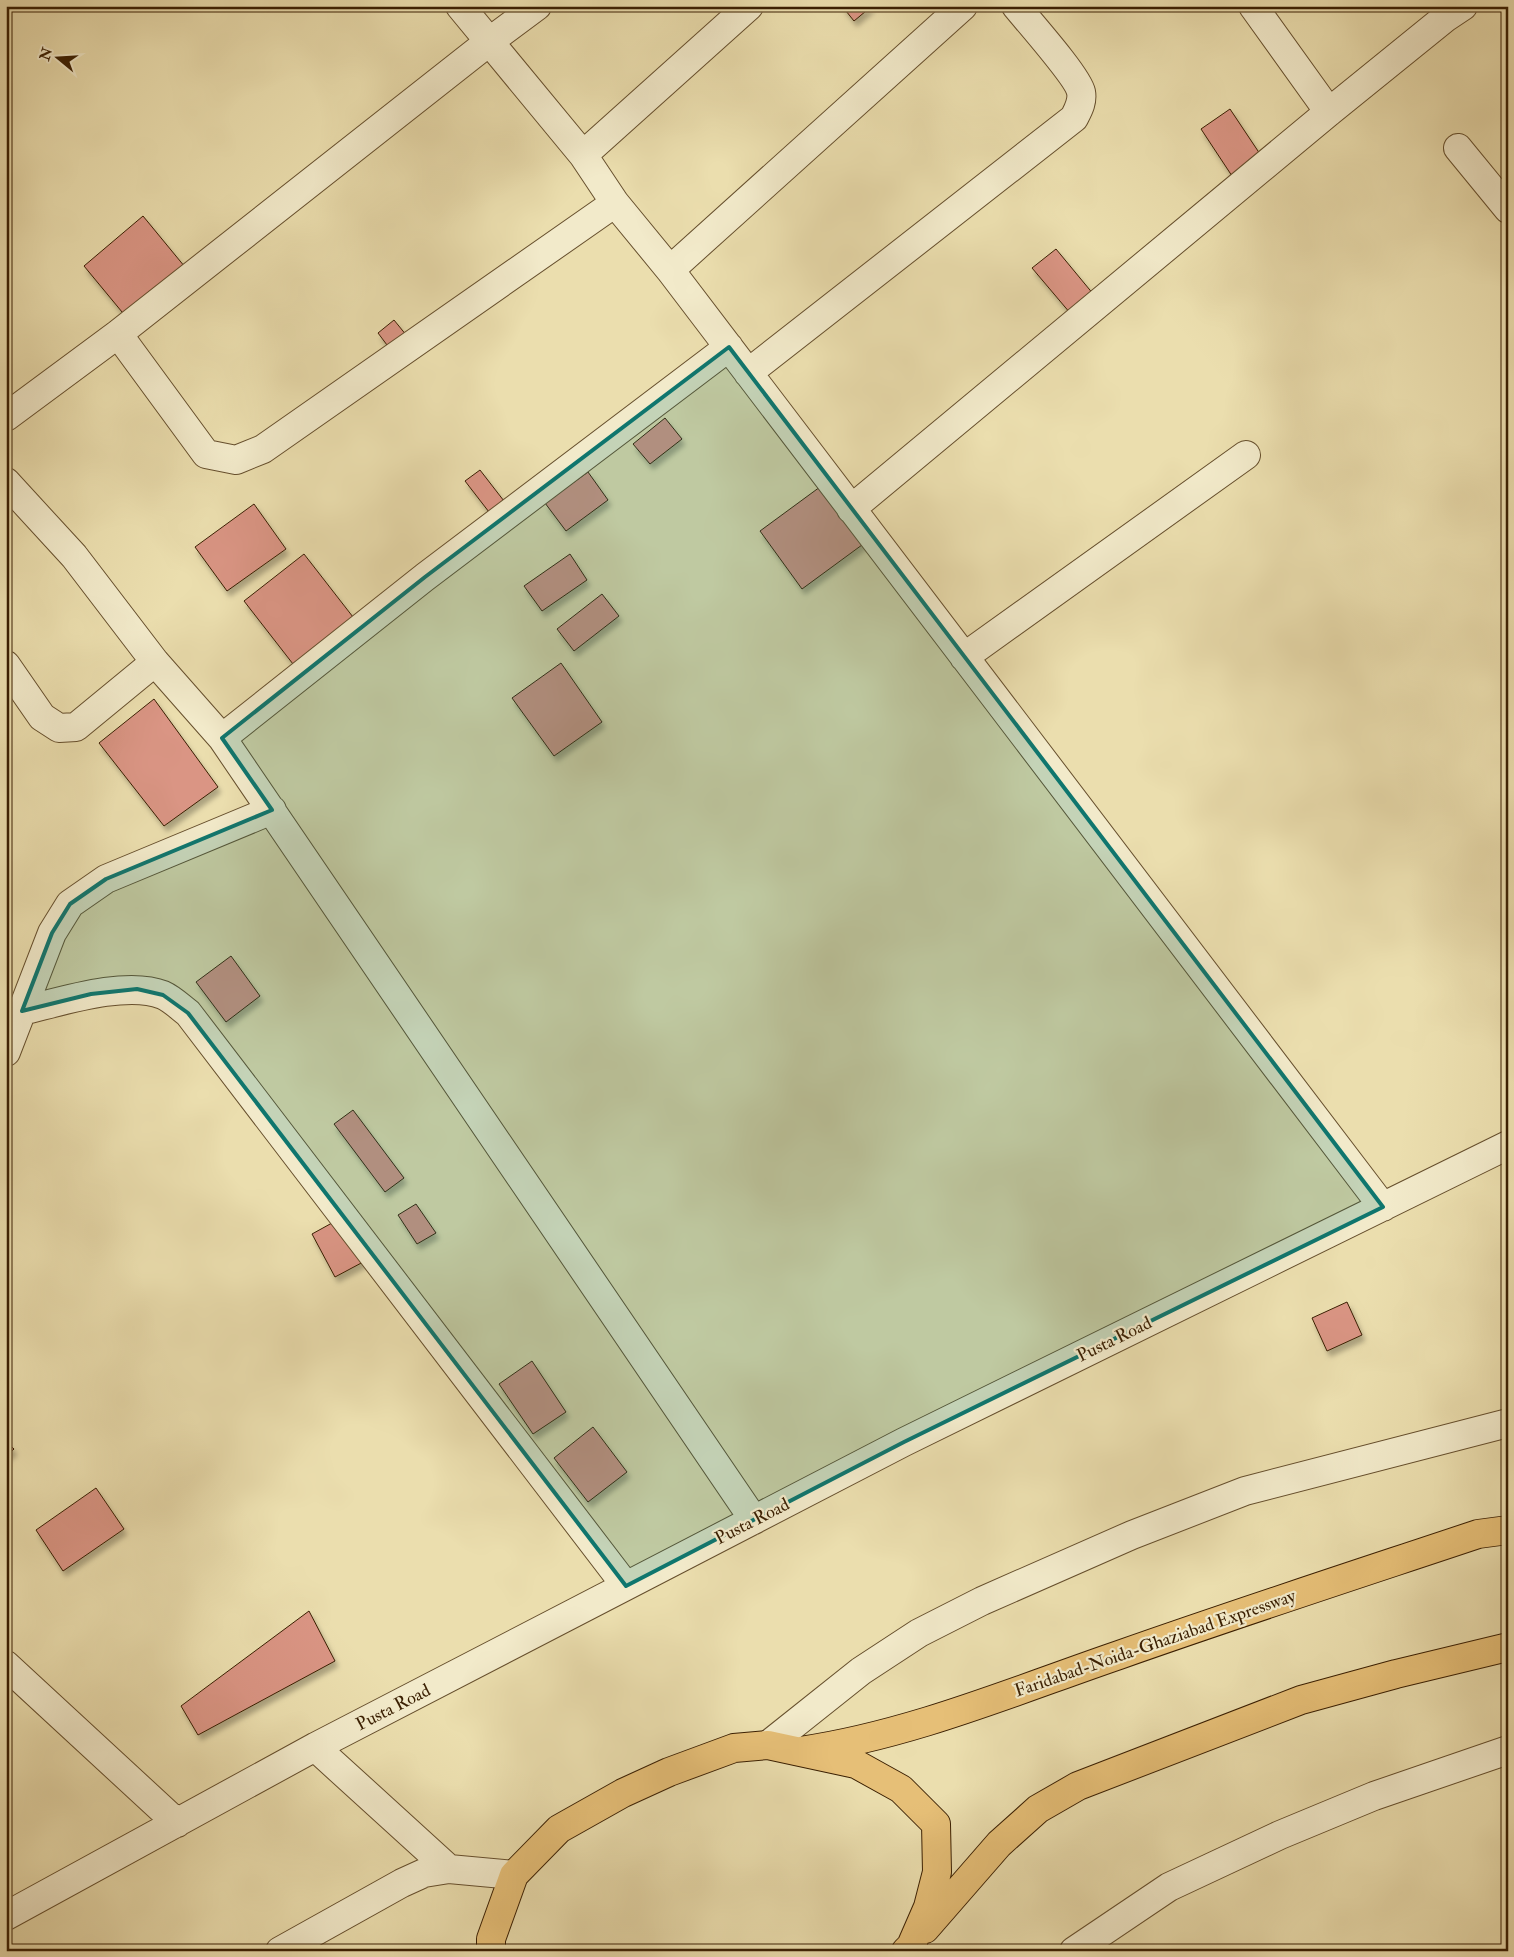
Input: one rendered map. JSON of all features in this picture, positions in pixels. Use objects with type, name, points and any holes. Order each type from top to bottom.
[{"type":"main road","name":"Faridabad-Noida-Ghaziabad Expressway","points":[[800,1751],[843,1745],[936,1719],[1186,1631],[1478,1534],[1508,1530]]},
{"type":"main road","points":[[908,1948],[999,1844],[1038,1809],[1078,1786],[1301,1700],[1396,1674],[1508,1647]]},
{"type":"main road","points":[[485,1947],[514,1875],[559,1829],[623,1793],[669,1772],[734,1748],[768,1745],[856,1764],[901,1789],[936,1824],[937,1872],[928,1907],[908,1948]]},
{"type":"street","points":[[460,6],[583,155],[614,203],[670,270],[729,347],[1383,1207]]},
{"type":"street","points":[[6,417],[118,334],[490,41],[538,6]]},
{"type":"street","points":[[583,155],[749,6]]},
{"type":"street","points":[[670,270],[963,6]]},
{"type":"street","points":[[748,373],[1074,118],[1080,106],[1081,92],[1070,73],[1016,6]]},
{"type":"street","points":[[1253,6],[1329,112]]},
{"type":"street","points":[[851,509],[1329,112],[1448,10]]},
{"type":"street","points":[[1458,148],[1508,209]]},
{"type":"street","points":[[118,334],[206,454],[236,460],[263,449],[614,203]]},
{"type":"street","points":[[222,738],[425,577],[729,347]]},
{"type":"street","points":[[964,656],[1246,455]]},
{"type":"street","points":[[6,482],[74,556],[155,662],[222,738],[754,1520]]},
{"type":"street","points":[[6,665],[42,717],[59,728],[76,727],[155,662]]},
{"type":"street","points":[[6,1052],[52,933],[70,904],[106,879],[272,810]]},
{"type":"street","points":[[22,1011],[91,994],[137,989],[163,995],[188,1013],[626,1586]]},
{"type":"street","name":"Pusta Road","points":[[6,1916],[315,1747],[904,1442],[1508,1145]]},
{"type":"street","points":[[768,1745],[861,1671],[919,1633],[982,1601],[1088,1554],[1245,1491],[1508,1422]]},
{"type":"street","points":[[6,1665],[178,1823]]},
{"type":"street","points":[[315,1747],[449,1869]]},
{"type":"street","points":[[1074,1951],[1169,1887],[1280,1835],[1374,1796],[1508,1750]]},
{"type":"street","points":[[280,1951],[402,1883],[424,1873],[449,1869],[514,1875]]},
{"type":"highlighted area","points":[[729,347],[1383,1207],[904,1442],[626,1586],[188,1013],[163,995],[137,989],[91,994],[22,1011],[52,933],[70,904],[106,879],[272,810],[222,738],[425,577]]},
{"type":"building","points":[[842,6],[872,6],[854,21]]},
{"type":"building","points":[[1230,109],[1264,160],[1234,179],[1201,129]]},
{"type":"building","points":[[143,216],[185,267],[127,318],[84,266]]},
{"type":"building","points":[[1056,249],[1099,301],[1076,320],[1032,268]]},
{"type":"building","points":[[394,320],[407,336],[390,349],[378,333]]},
{"type":"building","points":[[665,418],[682,439],[650,464],[633,444]]},
{"type":"building","points":[[480,470],[504,501],[489,512],[465,481]]},
{"type":"building","points":[[588,472],[608,500],[566,531],[545,503]]},
{"type":"building","points":[[824,484],[866,542],[802,589],[760,531]]},
{"type":"building","points":[[254,504],[286,549],[227,591],[195,547]]},
{"type":"building","points":[[304,554],[353,617],[293,664],[244,601]]},
{"type":"building","points":[[570,554],[587,580],[542,611],[524,586]]},
{"type":"building","points":[[602,594],[619,616],[574,651],[557,629]]},
{"type":"building","points":[[561,663],[602,722],[554,756],[512,698]]},
{"type":"building","points":[[154,699],[218,787],[164,826],[99,743]]},
{"type":"building","points":[[231,956],[260,996],[226,1022],[196,982]]},
{"type":"building","points":[[353,1110],[404,1178],[385,1192],[334,1124]]},
{"type":"building","points":[[416,1204],[436,1233],[417,1244],[398,1215]]},
{"type":"building","points":[[341,1218],[365,1261],[335,1277],[312,1234]]},
{"type":"building","points":[[1347,1302],[1362,1335],[1327,1351],[1312,1318]]},
{"type":"building","points":[[532,1361],[566,1412],[533,1434],[499,1384]]},
{"type":"building","points":[[593,1427],[627,1472],[588,1502],[554,1458]]},
{"type":"building","points":[[6,1441],[14,1449],[6,1457]]},
{"type":"building","points":[[96,1488],[124,1529],[63,1571],[36,1530]]},
{"type":"building","points":[[309,1611],[335,1661],[198,1735],[181,1706]]}]
